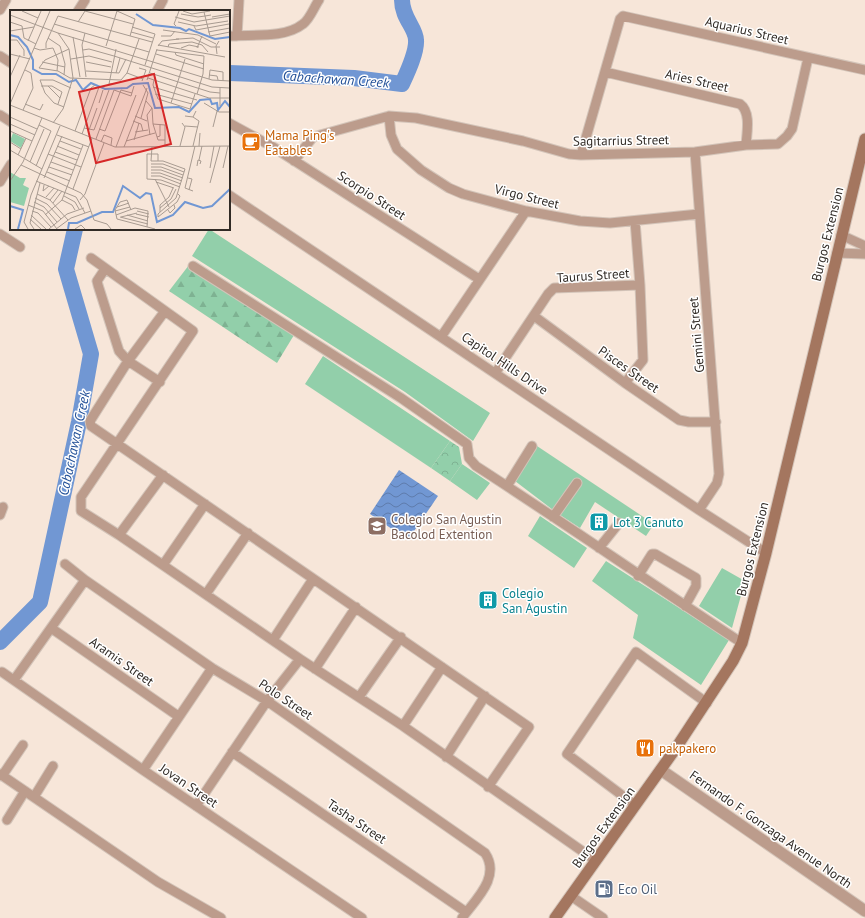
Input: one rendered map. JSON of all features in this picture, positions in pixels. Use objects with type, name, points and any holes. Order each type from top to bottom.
[{"type":"main road","name":"Burgos Extension","points":[[555,918],[707,703],[733,661],[742,643],[766,553],[865,139]]},
{"type":"street","points":[[0,10],[6,0]]},
{"type":"street","points":[[79,10],[85,0]]},
{"type":"street","points":[[158,10],[163,0]]},
{"type":"street","points":[[239,0],[233,36],[278,34],[291,30],[304,24],[319,0]]},
{"type":"street","name":"Aquarius Street","points":[[605,72],[620,19],[623,16],[865,70]]},
{"type":"street","points":[[0,56],[10,62]]},
{"type":"street","name":"Sagitarrius Street","points":[[294,161],[313,137],[389,116],[416,118],[516,139],[569,154],[581,155],[695,152],[746,145],[778,144],[787,136],[793,124],[808,58]]},
{"type":"street","points":[[581,155],[605,72]]},
{"type":"street","name":"Aries Street","points":[[605,72],[740,104],[745,108],[747,113],[746,145]]},
{"type":"street","points":[[0,115],[10,121]]},
{"type":"street","name":"Virgo Street","points":[[389,116],[391,135],[397,149],[421,170],[449,188],[526,212],[602,223],[699,214]]},
{"type":"street","name":"Scorpio Street","points":[[230,124],[294,161],[479,279]]},
{"type":"street","name":"Gemini Street","points":[[695,152],[719,474],[716,483],[699,510]]},
{"type":"street","points":[[4,178],[10,166]]},
{"type":"street","name":"Capitol Hills Drive","points":[[230,196],[441,337],[496,372],[699,510],[766,553]]},
{"type":"street","points":[[441,337],[526,212]]},
{"type":"street","points":[[625,383],[643,360],[640,285],[635,221]]},
{"type":"street","points":[[0,234],[20,247]]},
{"type":"street","points":[[841,235],[865,246]]},
{"type":"street","points":[[837,253],[865,254]]},
{"type":"street","points":[[91,258],[194,331],[81,498],[81,511],[119,535],[300,659],[403,726],[488,787],[595,860]]},
{"type":"street","points":[[193,266],[401,398],[463,442],[468,448],[470,461],[638,576],[742,643]]},
{"type":"street","points":[[105,269],[98,281],[98,285],[114,340],[119,351],[128,361],[160,382]]},
{"type":"street","name":"Taurus Street","points":[[496,372],[548,294],[554,288],[640,285]]},
{"type":"street","points":[[165,311],[128,361],[90,421],[91,426],[313,579],[401,637],[529,727],[488,787]]},
{"type":"street","name":"Pisces Street","points":[[534,316],[625,383],[679,420],[689,422],[716,422]]},
{"type":"street","points":[[507,486],[532,446]]},
{"type":"street","points":[[119,535],[163,475]]},
{"type":"street","points":[[553,517],[577,484]]},
{"type":"street","points":[[163,565],[205,504]]},
{"type":"street","points":[[599,548],[619,523]]},
{"type":"street","points":[[206,594],[248,533]]},
{"type":"street","points":[[638,576],[652,554],[655,554],[696,578],[696,586],[685,606]]},
{"type":"street","name":"Polo Street","points":[[65,564],[85,580],[212,668],[267,701],[485,853],[490,860],[490,878],[464,915]]},
{"type":"street","points":[[273,640],[313,579]]},
{"type":"street","points":[[14,680],[85,580]]},
{"type":"street","points":[[315,669],[356,607]]},
{"type":"street","name":"Aramis Street","points":[[51,628],[178,716]]},
{"type":"street","points":[[359,697],[401,637]]},
{"type":"street","points":[[635,805],[567,754],[636,652],[707,703]]},
{"type":"street","points":[[196,806],[267,701],[300,659]]},
{"type":"street","points":[[403,726],[442,667]]},
{"type":"street","points":[[144,770],[178,716],[212,668]]},
{"type":"street","name":"Jovan Street","points":[[2,672],[362,918]]},
{"type":"street","points":[[446,757],[485,696]]},
{"type":"street","points":[[23,745],[1,775],[158,882],[221,918]]},
{"type":"street","name":"Tasha Street","points":[[232,752],[464,915]]},
{"type":"street","points":[[34,797],[53,766]]},
{"type":"street","name":"Fernando F. Gonzaga Avenue North","points":[[661,770],[865,911]]},
{"type":"street","points":[[7,820],[25,791]]},
{"type":"street","points":[[570,896],[603,918]]},
{"type":"green space","points":[[208,230],[211,230],[490,413],[473,441],[405,392],[192,256]]},
{"type":"green space","points":[[189,265],[294,335],[277,363],[169,291]]},
{"type":"green space","points":[[323,356],[450,441],[431,468],[305,384]]},
{"type":"green space","points":[[450,441],[459,447],[462,464],[450,481],[431,468]]},
{"type":"green space","points":[[537,446],[654,524],[646,536],[595,502],[580,528],[557,513],[515,481]]},
{"type":"green space","points":[[462,464],[490,483],[477,500],[450,481]]},
{"type":"green space","points":[[540,516],[587,548],[574,568],[528,536]]},
{"type":"green space","points":[[606,561],[729,640],[701,685],[633,638],[638,615],[592,581]]},
{"type":"green space","points":[[722,568],[745,581],[732,628],[699,606]]},
{"type":"water","points":[[399,470],[438,496],[408,540],[370,514]]},
{"type":"waterway","name":"Cabachawan Creek","points":[[230,73],[354,78],[402,84],[416,45],[414,31],[404,12],[402,0]]},
{"type":"waterway","name":"Cabachawan Creek","points":[[0,642],[40,602],[79,422],[91,354],[66,269],[75,230]]},
{"type":"place","name":"Mama Ping's Eatables","points":[[251,142]]},
{"type":"place","name":"Lot 3 Canuto","points":[[599,522]]},
{"type":"place","name":"Colegio San Agustin Bacolod Extention","points":[[377,526]]},
{"type":"place","name":"Colegio San Agustin","points":[[488,600]]},
{"type":"place","name":"pakpakero","points":[[645,748]]},
{"type":"place","name":"Eco Oil","points":[[604,889]]}]
